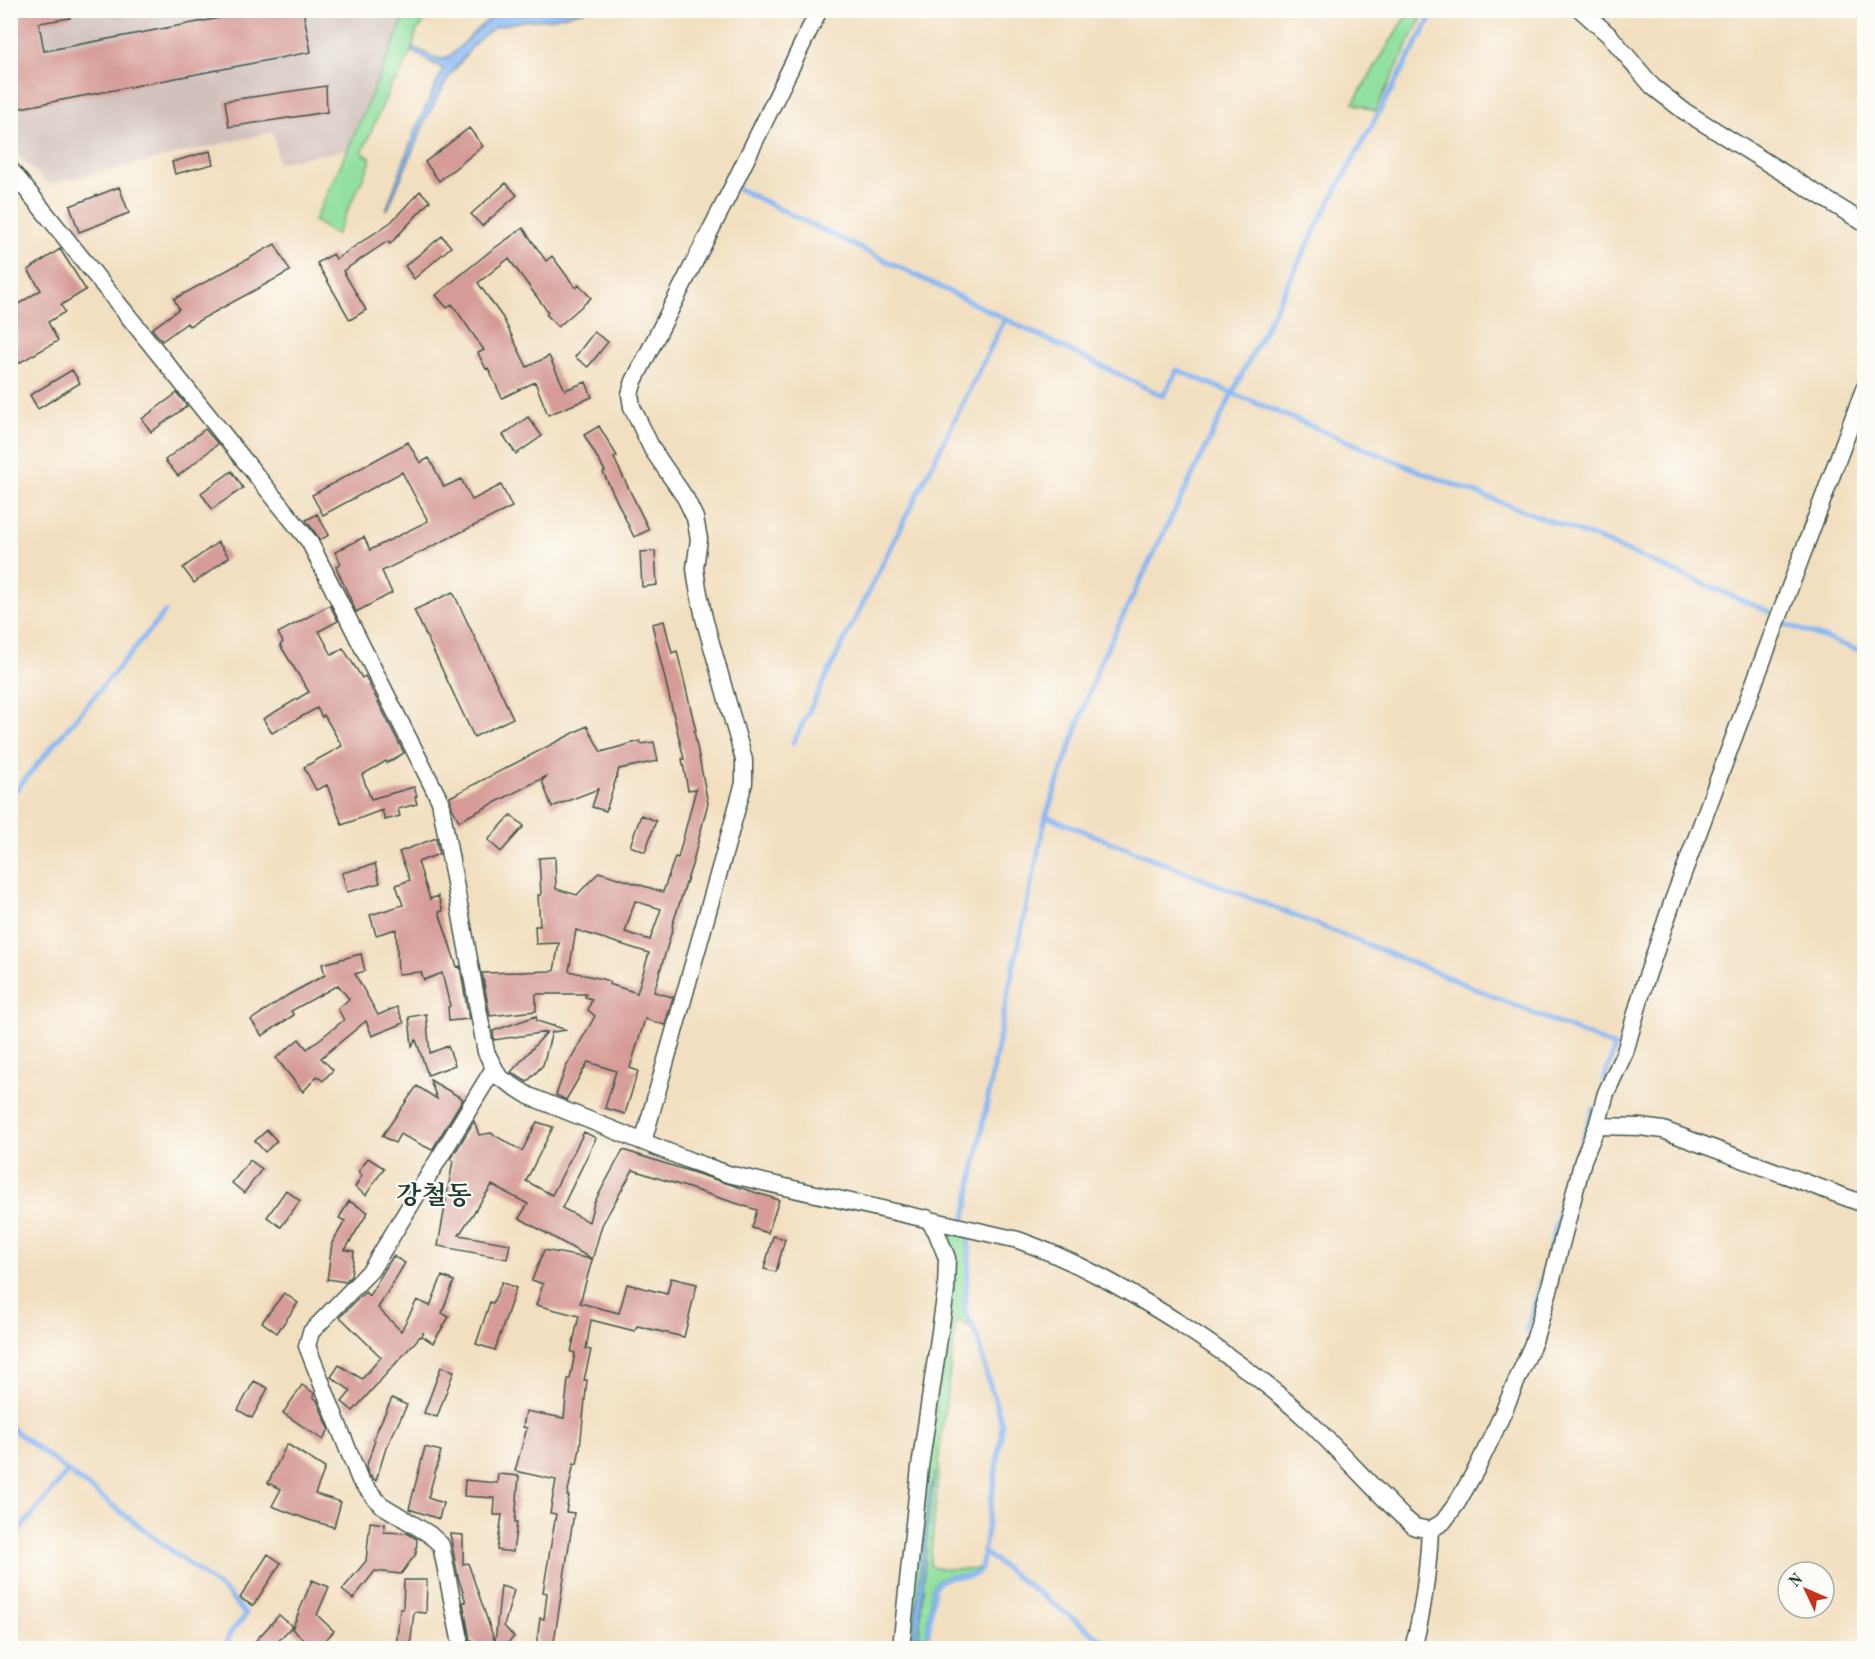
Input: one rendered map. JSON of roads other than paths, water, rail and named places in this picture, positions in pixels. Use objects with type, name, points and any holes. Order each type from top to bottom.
[{"type":"street","points":[[644,1142],[744,783],[744,760],[704,618],[695,568],[699,539],[695,518],[686,499],[652,448],[632,407],[630,394],[634,381],[819,10]]},
{"type":"street","points":[[1581,10],[1610,36],[1653,87],[1667,99],[1864,223]]},
{"type":"street","points":[[10,169],[309,541],[440,801],[486,1052],[499,1077],[529,1096],[728,1174],[1018,1240],[1095,1272],[1127,1290],[1233,1359],[1301,1414],[1402,1516],[1415,1527],[1430,1530],[1443,1522],[1457,1503],[1477,1467],[1534,1341],[1583,1160],[1597,1126],[1606,1093],[1625,1052],[1644,985],[1672,903],[1864,389]]},
{"type":"street","points":[[460,1639],[441,1545],[429,1534],[380,1504],[360,1480],[307,1346],[311,1332],[371,1270],[494,1068]]},
{"type":"street","points":[[1597,1126],[1664,1130],[1864,1204]]},
{"type":"street","points":[[901,1648],[920,1467],[946,1291],[947,1258],[936,1231],[927,1218]]},
{"type":"street","points":[[1413,1648],[1422,1617],[1430,1530]]},
{"type":"water","points":[[587,11],[495,27],[476,42],[449,77],[427,117],[386,210],[414,133],[443,69],[411,51],[413,47],[436,58],[445,59],[485,23],[500,14]]},
{"type":"water","points":[[935,1472],[928,1523],[918,1648],[912,1648],[928,1501]]},
{"type":"waterway","points":[[965,1218],[1007,998],[1046,816],[1099,665],[1322,216],[1435,10]]},
{"type":"waterway","points":[[739,189],[1163,396],[1177,370],[1426,474],[1598,539],[1770,612]]},
{"type":"waterway","points":[[793,743],[1005,319]]},
{"type":"waterway","points":[[10,797],[165,612]]},
{"type":"waterway","points":[[1785,624],[1864,652]]},
{"type":"waterway","points":[[1046,816],[1428,969],[1615,1047],[1604,1080]]},
{"type":"waterway","points":[[1582,1142],[1593,1109]]},
{"type":"waterway","points":[[1526,1331],[1544,1275],[1564,1192],[1574,1163]]},
{"type":"waterway","points":[[926,1648],[934,1589],[938,1582],[951,1577],[971,1576],[977,1574],[981,1569],[1001,1436],[1002,1425],[979,1341],[964,1308],[970,1255],[968,1232]]},
{"type":"waterway","points":[[10,1427],[228,1594],[246,1615],[230,1634],[227,1648]]},
{"type":"waterway","points":[[10,1542],[68,1471]]},
{"type":"waterway","points":[[983,1552],[1113,1648]]},
{"type":"district","name":"강철동","points":[[434,1197]]}]
